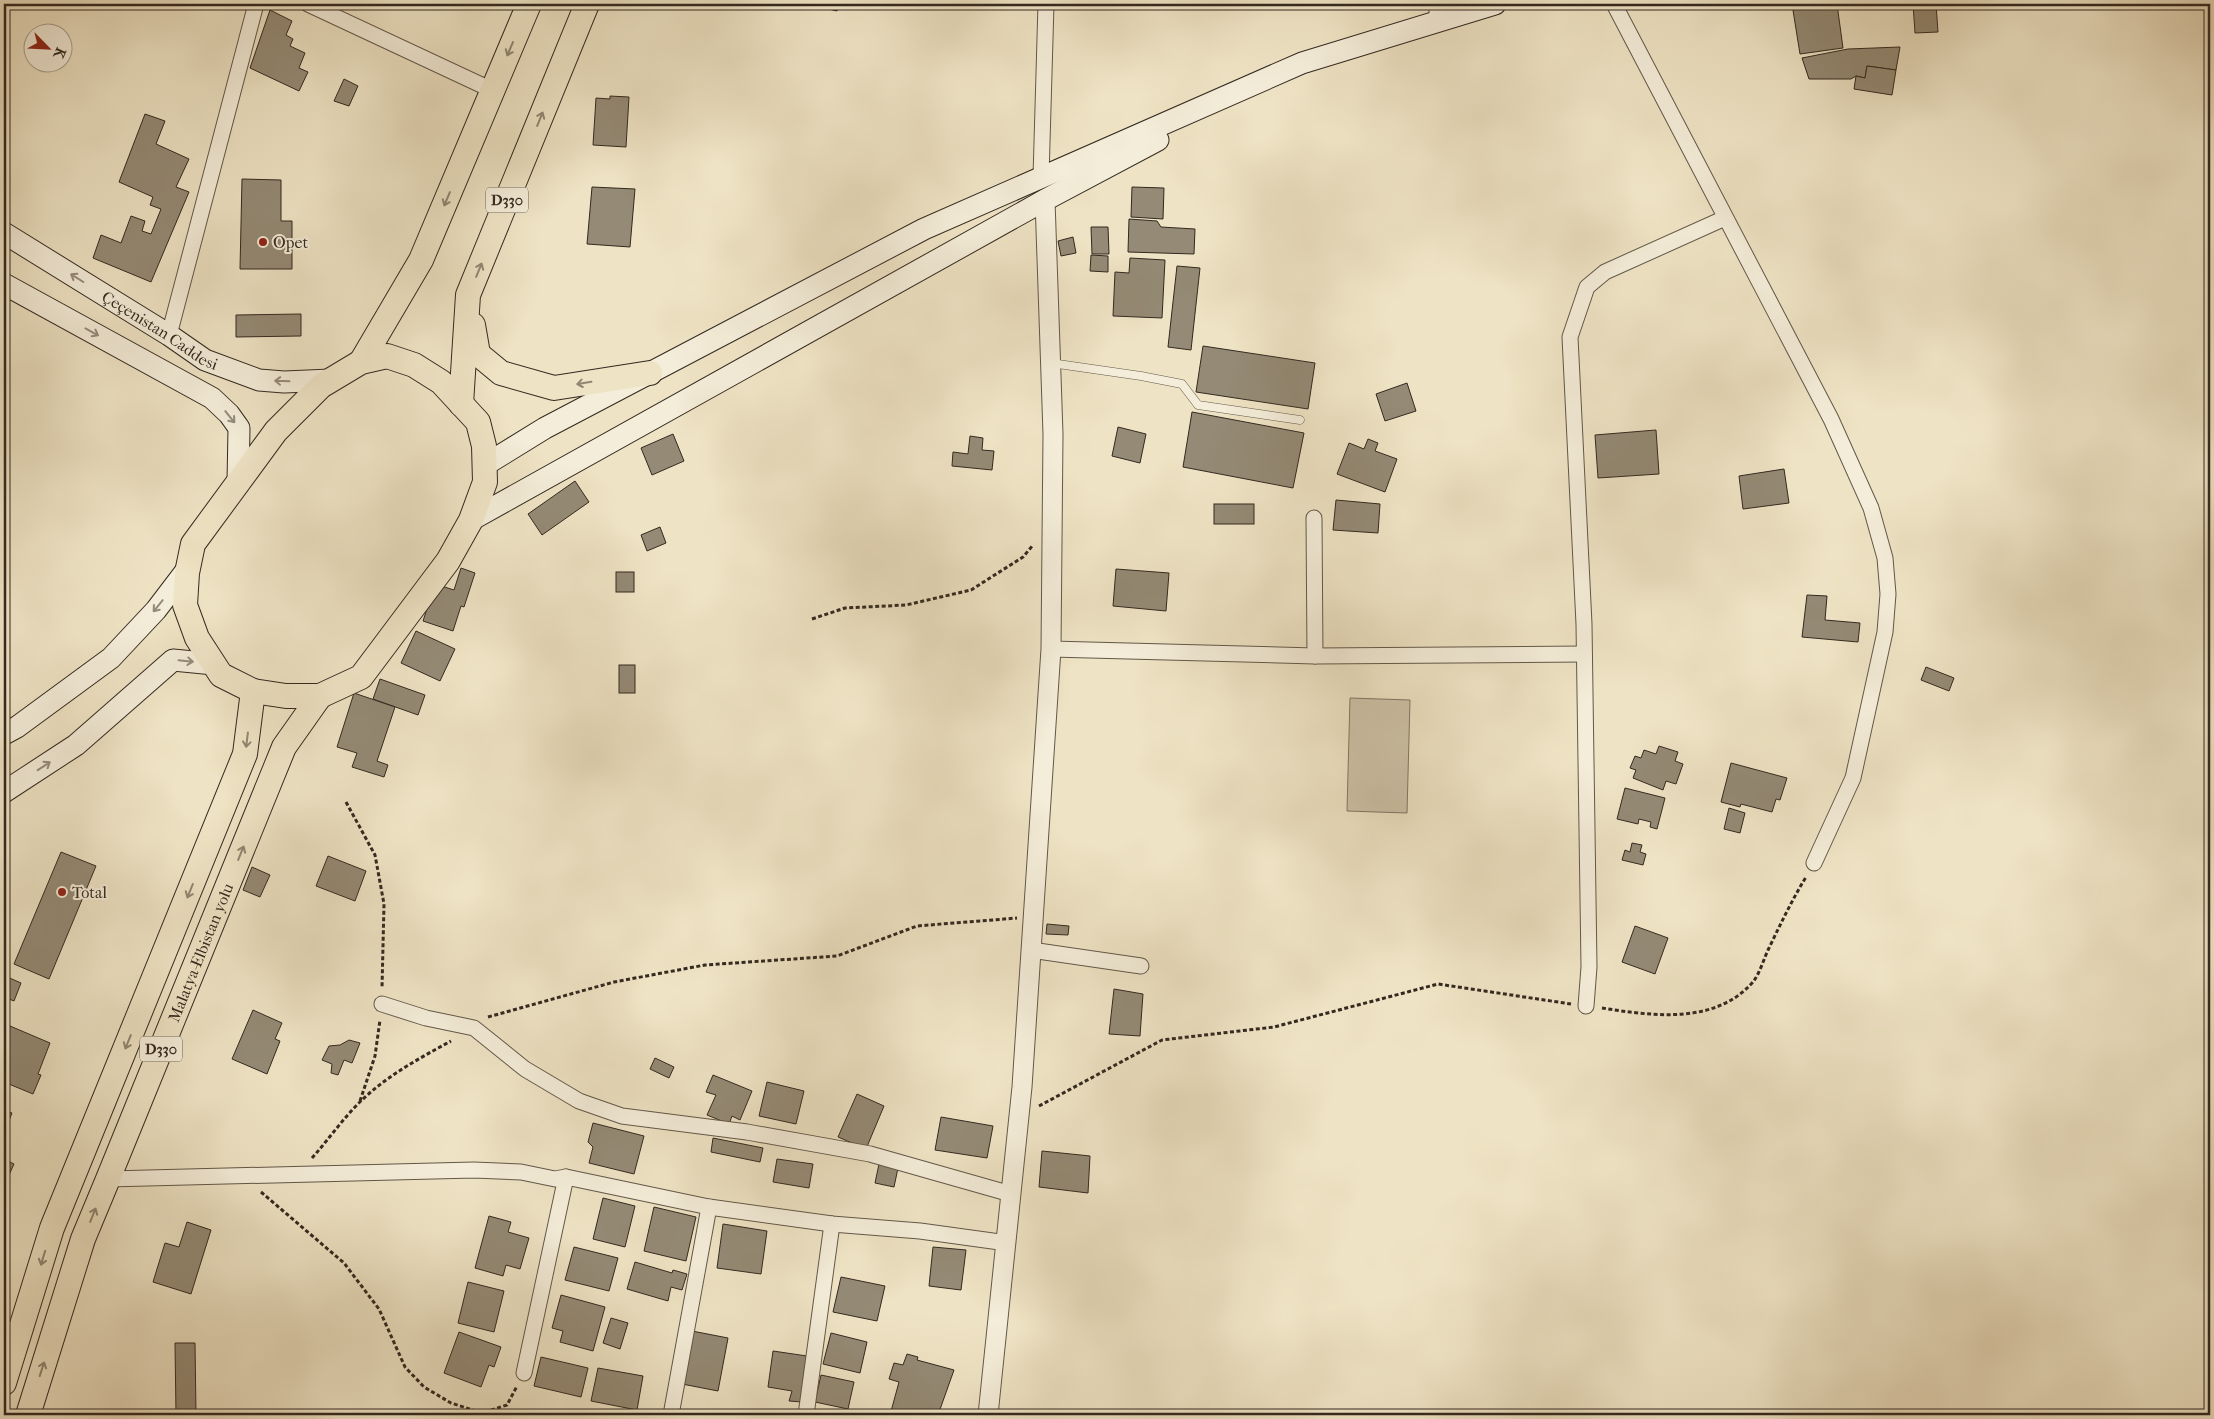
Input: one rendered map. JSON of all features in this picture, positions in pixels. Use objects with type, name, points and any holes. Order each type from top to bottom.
[{"type":"main road","points":[[361,362],[421,260],[529,4]]},
{"type":"main road","name":"D330","points":[[461,404],[468,295],[587,4]]},
{"type":"main road","points":[[485,465],[545,428],[924,229],[1302,62],[1437,13],[1495,4]]},
{"type":"main road","points":[[472,520],[1045,200],[1302,62]]},
{"type":"main road","name":"Çeçenistan Caddesi","points":[[4,233],[205,360],[259,380],[284,382],[331,380]]},
{"type":"main road","name":"Çeçenistan Caddesi","points":[[4,284],[212,398],[229,414],[239,428],[238,482]]},
{"type":"main road","points":[[468,295],[478,354],[501,373],[554,388],[650,373]]},
{"type":"main road","points":[[387,356],[414,365],[441,382],[478,422],[484,446],[485,482],[472,520],[448,560],[361,677],[320,696],[286,696],[253,691],[221,675],[197,638],[185,605],[188,568],[193,544],[276,431],[321,386],[361,362],[387,356]]},
{"type":"main road","points":[[4,734],[17,727],[111,658],[156,610],[188,568]]},
{"type":"main road","points":[[4,792],[76,745],[173,660],[214,664]]},
{"type":"main road","name":"Malatya-Elbistan yolu","points":[[4,1383],[52,1228],[245,754],[253,691]]},
{"type":"main road","name":"Malatya-Elbistan yolu","points":[[28,1415],[83,1239],[284,747],[320,696]]},
{"type":"street","points":[[169,336],[256,4]]},
{"type":"street","points":[[1042,177],[1046,4]]},
{"type":"street","points":[[1614,4],[1831,419],[1871,508],[1885,558],[1888,594],[1885,632],[1854,778],[1814,863]]},
{"type":"street","points":[[316,5],[492,90]]},
{"type":"street","points":[[988,1415],[1019,1116],[1051,649],[1053,434],[1045,200]]},
{"type":"street","points":[[1586,1006],[1589,967],[1584,654],[1570,337],[1587,287],[1605,272],[1725,218]]},
{"type":"street","points":[[1314,518],[1315,656]]},
{"type":"street","points":[[1051,649],[1315,656],[1584,654]]},
{"type":"street","points":[[1031,950],[1141,966]]},
{"type":"street","points":[[382,1004],[426,1018],[474,1028],[525,1069],[579,1101],[622,1116],[747,1132],[870,1154],[1011,1194]]},
{"type":"street","points":[[108,1179],[474,1170],[521,1172],[555,1179],[566,1177],[709,1207],[832,1224],[920,1231],[1007,1243]]},
{"type":"street","points":[[524,1373],[566,1177]]},
{"type":"street","points":[[671,1415],[709,1207]]},
{"type":"street","points":[[806,1415],[832,1224]]},
{"type":"lane","points":[[1051,363],[1182,384],[1198,405],[1300,420]]},
{"type":"path","points":[[812,619],[845,608],[906,605],[971,590],[1022,558],[1052,522]]},
{"type":"path","points":[[346,802],[375,855],[384,904],[382,1004],[375,1056],[360,1101]]},
{"type":"path","points":[[1019,1116],[1162,1040],[1274,1027],[1438,984],[1653,1016],[1706,1011],[1726,1004],[1754,981],[1790,903],[1814,863]]},
{"type":"path","points":[[297,1175],[360,1101],[380,1084],[416,1060],[474,1028],[489,1016],[614,982],[705,965],[837,956],[917,926],[1034,916]]},
{"type":"path","points":[[242,1176],[344,1263],[378,1309],[405,1367],[424,1387],[451,1403],[482,1413],[507,1405],[524,1373]]},
{"type":"shaded area","points":[[1350,698],[1410,700],[1407,813],[1347,811]]},
{"type":"building","points":[[808,4],[838,4],[837,11]]},
{"type":"building","points":[[1792,4],[1837,4],[1843,48],[1800,54]]},
{"type":"building","points":[[1913,4],[1936,4],[1938,32],[1915,33]]},
{"type":"building","points":[[270,10],[292,21],[286,35],[293,39],[290,46],[305,53],[299,68],[308,72],[299,91],[250,68]]},
{"type":"building","points":[[1900,47],[1896,70],[1867,66],[1865,78],[1856,76],[1851,79],[1809,79],[1802,58],[1848,49]]},
{"type":"building","points":[[1867,66],[1896,70],[1892,95],[1854,89],[1856,76],[1865,78]]},
{"type":"building","points":[[344,79],[358,86],[349,106],[334,101]]},
{"type":"building","points":[[610,96],[629,97],[626,147],[593,145],[596,98],[610,99]]},
{"type":"building","points":[[145,114],[165,121],[156,144],[189,159],[176,187],[189,192],[151,282],[93,258],[101,235],[121,243],[131,216],[145,221],[142,231],[151,234],[161,209],[150,205],[153,197],[119,182]]},
{"type":"building","points":[[242,179],[281,180],[281,221],[292,221],[292,269],[240,269]]},
{"type":"building","points":[[592,187],[635,189],[630,247],[587,244]]},
{"type":"building","points":[[1132,187],[1164,188],[1163,219],[1131,217]]},
{"type":"building","points":[[1129,219],[1157,221],[1161,227],[1195,229],[1194,254],[1128,252]]},
{"type":"building","points":[[1091,227],[1108,227],[1109,254],[1092,254]]},
{"type":"building","points":[[1073,237],[1076,253],[1061,256],[1058,241]]},
{"type":"building","points":[[1091,255],[1108,256],[1108,272],[1090,271]]},
{"type":"building","points":[[1130,258],[1165,260],[1162,318],[1113,316],[1115,272],[1129,273]]},
{"type":"building","points":[[1177,266],[1200,268],[1191,350],[1168,347]]},
{"type":"building","points":[[301,314],[301,336],[236,337],[236,315]]},
{"type":"building","points":[[1203,346],[1315,363],[1308,409],[1196,392]]},
{"type":"building","points":[[1407,383],[1416,411],[1385,421],[1376,394]]},
{"type":"building","points":[[1192,412],[1304,433],[1293,488],[1183,467]]},
{"type":"building","points":[[1118,427],[1146,434],[1140,463],[1112,456]]},
{"type":"building","points":[[1656,430],[1659,474],[1598,478],[1595,435]]},
{"type":"building","points":[[673,434],[684,461],[652,475],[641,448]]},
{"type":"building","points":[[970,436],[983,438],[982,450],[994,451],[992,470],[952,466],[953,452],[968,454]]},
{"type":"building","points":[[1368,439],[1378,443],[1375,451],[1397,459],[1385,492],[1337,474],[1349,443],[1364,449]]},
{"type":"building","points":[[1784,469],[1789,503],[1743,509],[1739,476]]},
{"type":"building","points":[[575,481],[589,502],[542,535],[528,514]]},
{"type":"building","points":[[1336,500],[1380,504],[1378,533],[1333,530]]},
{"type":"building","points":[[1214,504],[1254,504],[1254,524],[1214,524]]},
{"type":"building","points":[[660,527],[666,543],[647,551],[641,535]]},
{"type":"building","points":[[461,568],[475,573],[464,607],[461,606],[453,631],[423,621],[435,584],[454,590]]},
{"type":"building","points":[[1116,569],[1169,573],[1166,611],[1113,606]]},
{"type":"building","points":[[616,572],[634,572],[634,592],[616,592]]},
{"type":"building","points":[[1807,595],[1827,596],[1825,620],[1860,623],[1858,642],[1802,637]]},
{"type":"building","points":[[416,631],[455,649],[440,681],[401,663]]},
{"type":"building","points":[[619,665],[635,665],[635,693],[619,693]]},
{"type":"building","points":[[1926,667],[1954,678],[1949,691],[1921,680]]},
{"type":"building","points":[[380,679],[425,695],[418,715],[373,699]]},
{"type":"building","points":[[354,693],[395,707],[377,761],[388,765],[384,777],[352,767],[357,753],[337,747]]},
{"type":"building","points":[[1659,746],[1678,752],[1675,761],[1683,764],[1676,784],[1666,781],[1663,790],[1633,778],[1636,770],[1630,768],[1635,756],[1641,758],[1644,750],[1656,754]]},
{"type":"building","points":[[1731,763],[1787,778],[1780,800],[1776,799],[1772,812],[1741,804],[1740,807],[1721,802]]},
{"type":"building","points":[[1625,788],[1665,798],[1657,829],[1650,827],[1651,822],[1639,819],[1638,824],[1617,819]]},
{"type":"building","points":[[1729,808],[1745,813],[1740,833],[1724,829]]},
{"type":"building","points":[[1632,843],[1642,845],[1640,852],[1646,854],[1643,865],[1622,860],[1625,850],[1630,852]]},
{"type":"building","points":[[61,852],[96,866],[49,979],[14,964]]},
{"type":"building","points":[[328,856],[366,871],[355,901],[316,886]]},
{"type":"building","points":[[252,867],[270,875],[260,897],[243,890]]},
{"type":"building","points":[[1047,924],[1069,926],[1068,935],[1046,934]]},
{"type":"building","points":[[1635,926],[1668,938],[1655,974],[1622,962]]},
{"type":"building","points":[[5,976],[21,983],[14,1001],[4,997]]},
{"type":"building","points":[[1114,989],[1143,994],[1140,1036],[1109,1034]]},
{"type":"building","points":[[253,1010],[282,1023],[275,1039],[280,1041],[267,1074],[232,1059]]},
{"type":"building","points":[[10,1026],[50,1043],[38,1074],[41,1075],[33,1094],[4,1082],[4,1041]]},
{"type":"building","points":[[349,1040],[360,1043],[352,1063],[344,1060],[338,1075],[331,1073],[332,1064],[322,1060],[329,1046],[340,1045]]},
{"type":"building","points":[[655,1058],[674,1067],[669,1078],[650,1069]]},
{"type":"building","points":[[713,1075],[752,1091],[740,1120],[732,1116],[729,1124],[707,1115],[716,1095],[706,1092]]},
{"type":"building","points":[[767,1082],[804,1091],[796,1124],[759,1116]]},
{"type":"building","points":[[857,1094],[884,1106],[866,1149],[838,1137]]},
{"type":"building","points":[[4,1110],[12,1113],[4,1133]]},
{"type":"building","points":[[941,1117],[993,1126],[987,1158],[935,1150]]},
{"type":"building","points":[[593,1123],[644,1136],[634,1174],[589,1163],[593,1147],[588,1142]]},
{"type":"building","points":[[713,1138],[763,1148],[760,1162],[711,1152]]},
{"type":"building","points":[[1042,1151],[1090,1156],[1088,1193],[1039,1187]]},
{"type":"building","points":[[4,1159],[14,1164],[4,1186]]},
{"type":"building","points":[[777,1159],[813,1164],[809,1188],[773,1182]]},
{"type":"building","points":[[879,1164],[898,1168],[894,1187],[875,1183]]},
{"type":"building","points":[[603,1198],[635,1206],[625,1247],[593,1239]]},
{"type":"building","points":[[654,1207],[696,1217],[686,1261],[644,1251]]},
{"type":"building","points":[[489,1216],[511,1222],[508,1232],[529,1238],[520,1269],[506,1265],[503,1276],[475,1268]]},
{"type":"building","points":[[187,1222],[211,1230],[191,1294],[153,1282],[165,1243],[179,1247]]},
{"type":"building","points":[[723,1224],[767,1231],[761,1274],[717,1268]]},
{"type":"building","points":[[574,1247],[618,1258],[609,1291],[565,1280]]},
{"type":"building","points":[[933,1247],[966,1250],[961,1290],[929,1286]]},
{"type":"building","points":[[635,1262],[672,1273],[673,1270],[687,1274],[682,1290],[671,1287],[668,1301],[627,1289]]},
{"type":"building","points":[[841,1277],[885,1286],[877,1321],[833,1312]]},
{"type":"building","points":[[468,1282],[504,1291],[494,1332],[458,1323]]},
{"type":"building","points":[[561,1295],[605,1307],[593,1351],[560,1342],[563,1331],[552,1328]]},
{"type":"building","points":[[611,1318],[628,1323],[620,1349],[603,1343]]},
{"type":"building","points":[[692,1331],[728,1338],[718,1391],[682,1384]]},
{"type":"building","points":[[459,1332],[501,1347],[494,1367],[489,1365],[481,1387],[444,1373]]},
{"type":"building","points":[[831,1333],[867,1342],[860,1373],[823,1364]]},
{"type":"building","points":[[175,1343],[195,1343],[196,1415],[176,1415]]},
{"type":"building","points":[[773,1351],[807,1356],[802,1402],[789,1401],[792,1391],[768,1387]]},
{"type":"building","points":[[907,1354],[918,1357],[917,1360],[954,1370],[938,1415],[890,1415],[899,1382],[889,1379],[894,1363],[903,1365]]},
{"type":"building","points":[[541,1357],[588,1368],[581,1397],[534,1386]]},
{"type":"building","points":[[598,1368],[643,1376],[637,1410],[591,1401]]},
{"type":"building","points":[[821,1375],[854,1382],[848,1409],[815,1402]]},
{"type":"place","name":"Opet","points":[[263,242]]},
{"type":"place","name":"Total","points":[[62,892]]}]
